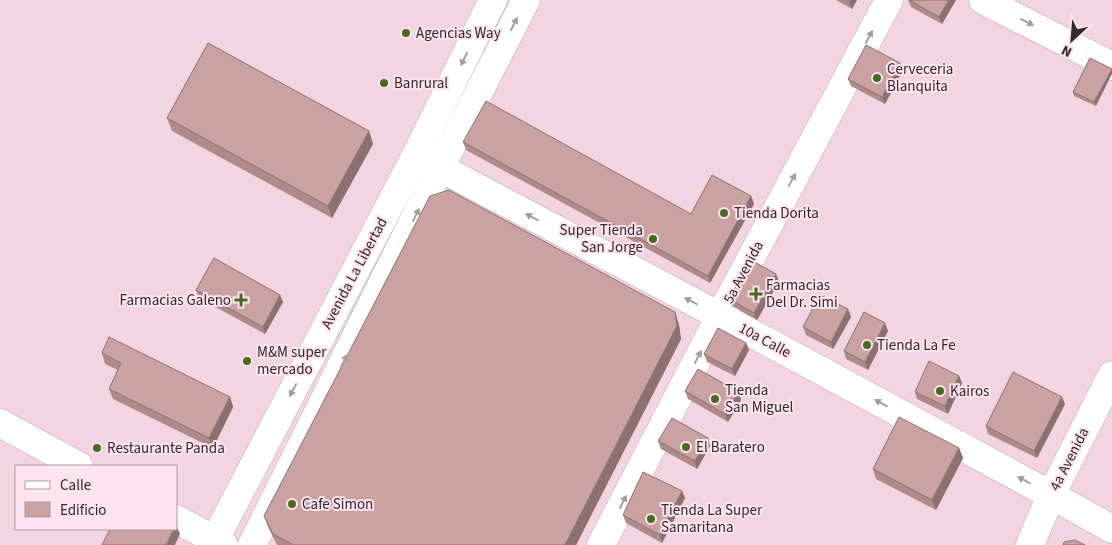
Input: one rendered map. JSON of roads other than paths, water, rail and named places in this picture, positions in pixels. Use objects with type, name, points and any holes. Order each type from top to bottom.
[{"type":"street","name":"Avenida La Libertad","points":[[217,543],[416,155],[493,0]]},
{"type":"street","name":"Avenida La Libertad","points":[[252,545],[526,0]]},
{"type":"street","name":"5a Avenida","points":[[601,545],[720,316],[889,0]]},
{"type":"street","points":[[984,0],[1112,66]]},
{"type":"street","name":"10a Calle","points":[[416,155],[720,316],[1112,529]]},
{"type":"street","name":"4a Avenida","points":[[1030,545],[1051,495],[1112,375]]},
{"type":"street","points":[[0,424],[77,465]]},
{"type":"street","points":[[178,520],[217,543]]},
{"type":"place","name":"Agencias Way","points":[[406,33]]},
{"type":"place","name":"Cerveceria Blanquita","points":[[877,78]]},
{"type":"place","name":"Banrural","points":[[384,83]]},
{"type":"place","name":"Tienda Dorita","points":[[724,213]]},
{"type":"place","name":"Super Tienda San Jorge","points":[[653,239]]},
{"type":"place","name":"Farmacias Del Dr. Simi","points":[[756,294]]},
{"type":"place","name":"Farmacias Galeno","points":[[241,300]]},
{"type":"place","name":"Tienda La Fe","points":[[867,345]]},
{"type":"place","name":"M&M super mercado","points":[[247,361]]},
{"type":"place","name":"Kairos","points":[[940,391]]},
{"type":"place","name":"Tienda San Miguel","points":[[715,399]]},
{"type":"place","name":"El Baratero","points":[[686,447]]},
{"type":"place","name":"Restaurante Panda","points":[[97,448]]},
{"type":"place","name":"Cafe Simon","points":[[292,504]]},
{"type":"place","name":"Tienda La Super Samaritana","points":[[651,519]]}]
